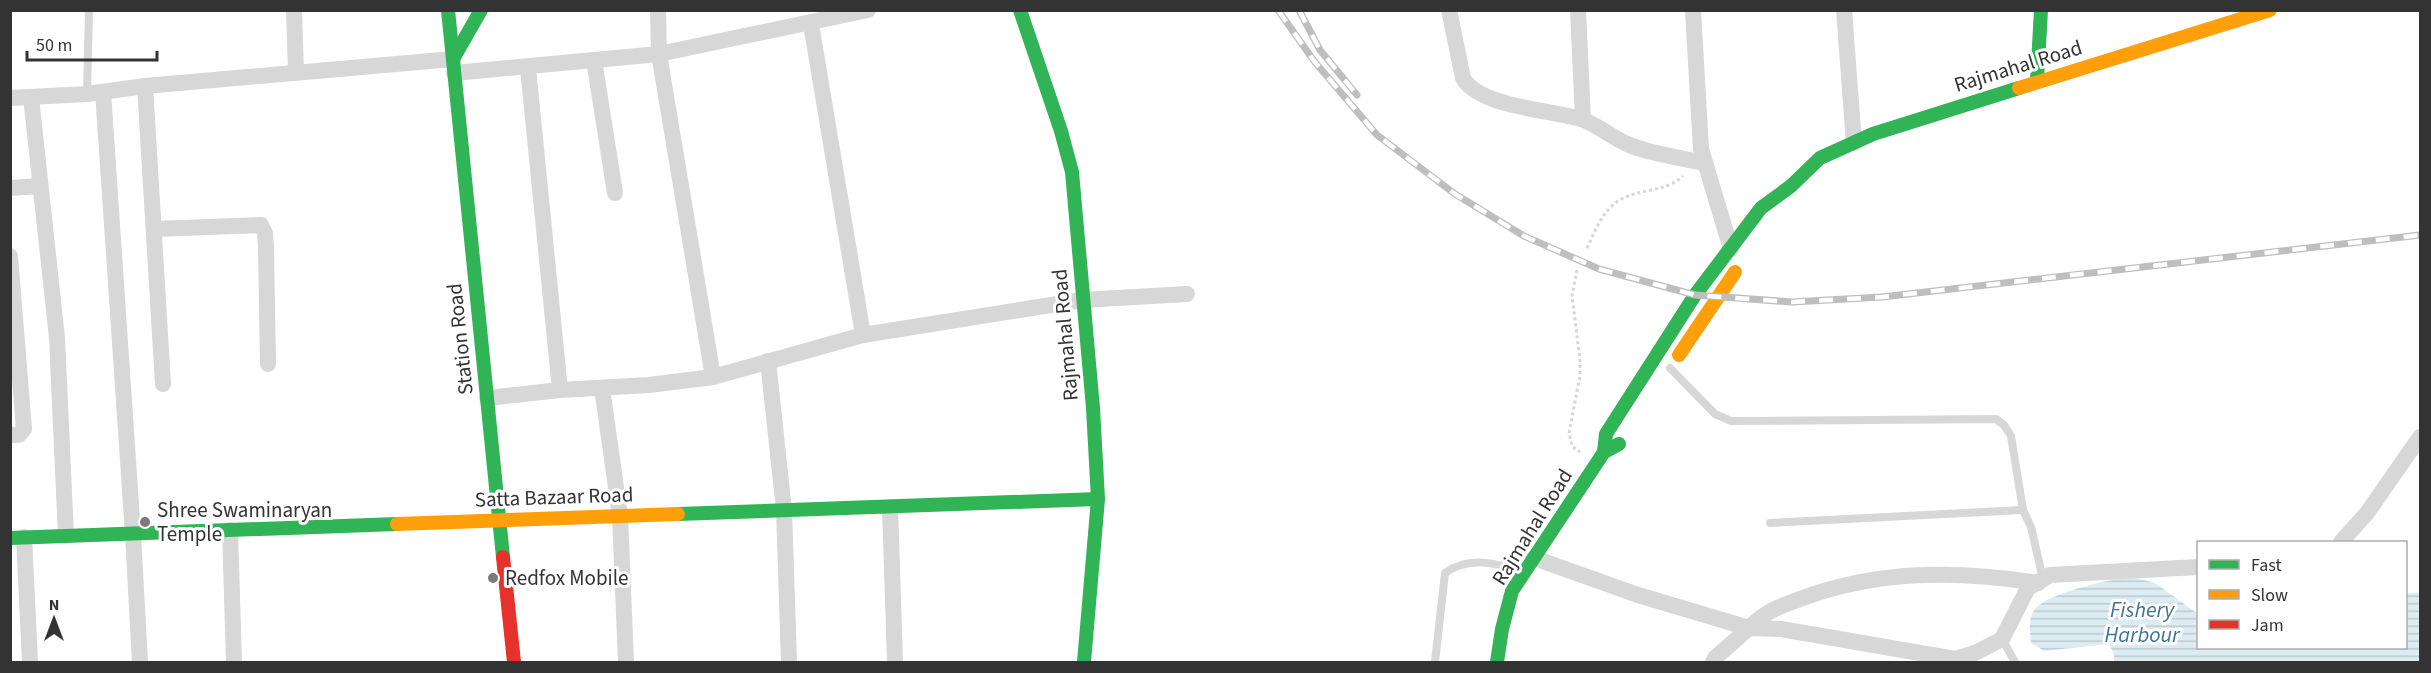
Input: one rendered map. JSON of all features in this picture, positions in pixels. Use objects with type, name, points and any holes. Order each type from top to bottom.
[{"type":"main road","name":"Station Road","points":[[448,10],[514,663]]},
{"type":"main road","points":[[453,66],[481,10]]},
{"type":"main road","name":"Rajmahal Road","points":[[1020,10],[1061,131],[1072,172],[1093,408],[1098,500],[1084,663]]},
{"type":"main road","points":[[2037,81],[2041,10]]},
{"type":"main road","name":"Rajmahal Road","points":[[1667,373],[1738,254],[1761,208],[1791,186],[1820,158],[1873,134],[2270,10]]},
{"type":"main road","name":"Rajmahal Road","points":[[1778,211],[1791,186]]},
{"type":"main road","name":"Rajmahal Road","points":[[1604,453],[1606,434],[1695,295],[1738,254]]},
{"type":"main road","name":"Rajmahal Road","points":[[1497,663],[1502,629],[1512,591],[1604,453],[1622,442],[1628,433]]},
{"type":"main road","name":"Satta Bazaar Road","points":[[17,538],[499,519],[1098,500]]},
{"type":"street","points":[[294,10],[296,73]]},
{"type":"street","points":[[658,10],[659,54],[713,377]]},
{"type":"street","points":[[10,98],[95,93],[145,86],[296,73],[453,66],[528,68],[659,54],[812,24],[868,10]]},
{"type":"street","points":[[1449,10],[1463,78],[1468,88],[1528,109],[1582,119],[1627,144],[1700,162]]},
{"type":"street","points":[[1578,10],[1582,119]]},
{"type":"street","points":[[1693,10],[1700,162],[1738,254]]},
{"type":"street","points":[[1844,10],[1854,143]]},
{"type":"street","points":[[812,24],[863,335]]},
{"type":"street","points":[[594,60],[615,193]]},
{"type":"street","points":[[528,68],[560,390]]},
{"type":"street","points":[[145,86],[163,384]]},
{"type":"street","points":[[95,93],[133,534],[140,663]]},
{"type":"street","points":[[31,97],[57,338],[66,536]]},
{"type":"street","points":[[10,189],[40,186]]},
{"type":"street","points":[[154,229],[261,225],[265,233],[266,248],[268,364]]},
{"type":"street","points":[[10,256],[15,357],[24,429],[19,435],[10,435]]},
{"type":"street","points":[[487,398],[713,377],[863,335],[1082,300],[1187,294]]},
{"type":"street","points":[[768,361],[784,510],[789,663]]},
{"type":"street","points":[[602,388],[620,516],[626,663]]},
{"type":"street","points":[[2343,541],[2367,513],[2421,437]]},
{"type":"street","points":[[890,507],[895,663]]},
{"type":"street","points":[[230,530],[234,663]]},
{"type":"street","points":[[17,538],[30,663]]},
{"type":"street","points":[[1529,565],[1749,628],[1781,629],[1954,659],[1975,653],[2005,634],[2028,588],[2050,575],[2162,567],[2197,567]]},
{"type":"street","points":[[1713,663],[1715,658],[1762,614],[1818,592],[1846,584],[1888,577],[1949,573],[2040,581]]},
{"type":"lane","points":[[88,10],[95,93]]},
{"type":"lane","points":[[1667,373],[1715,414],[1731,421],[1996,419],[2012,436],[2023,510],[2031,527],[2040,581]]},
{"type":"lane","points":[[1770,523],[2023,510]]},
{"type":"lane","points":[[1435,663],[1445,573],[1465,564],[1486,562],[1529,565]]},
{"type":"lane","points":[[2005,634],[2015,663]]},
{"type":"path","points":[[1587,248],[1602,218],[1619,201],[1678,182],[1700,162]]},
{"type":"path","points":[[1577,270],[1572,296],[1580,376],[1569,433],[1572,446],[1595,466]]},
{"type":"water","name":"Fishery Harbour","points":[[2132,577],[2155,583],[2197,613],[2197,649],[2407,649],[2407,594],[2420,592],[2420,662],[2114,662],[2114,654],[2109,644],[2044,651],[2031,643],[2030,624],[2037,607],[2056,596],[2110,580]]},
{"type":"railway","points":[[1278,10],[1314,61],[1377,135],[1455,194],[1524,236],[1599,269],[1695,295],[1792,302],[1882,297],[2420,235]]},
{"type":"railway","points":[[1299,10],[1320,50],[1357,95]]},
{"type":"traffic: fast","points":[[448,10],[503,557]]},
{"type":"traffic: fast","points":[[453,59],[481,10]]},
{"type":"traffic: fast","points":[[1020,10],[1061,131],[1072,172],[1093,408],[1098,499],[1084,662]]},
{"type":"traffic: fast","points":[[2037,81],[2041,10]]},
{"type":"traffic: fast","points":[[1604,452],[1606,434],[1695,295],[1761,208],[1791,186],[1820,158],[1873,134],[2019,88]]},
{"type":"traffic: fast","points":[[1497,662],[1502,629],[1512,591],[1604,452],[1619,444]]},
{"type":"traffic: fast","points":[[678,514],[1098,499]]},
{"type":"traffic: fast","points":[[10,538],[397,524]]},
{"type":"traffic: slow","points":[[2019,88],[2270,10]]},
{"type":"traffic: slow","points":[[1679,355],[1735,272]]},
{"type":"traffic: slow","points":[[397,524],[678,514]]},
{"type":"traffic: jam","points":[[503,557],[514,662]]},
{"type":"place","name":"Shree Swaminaryan Temple","points":[[145,522]]},
{"type":"place","name":"Redfox Mobile","points":[[493,578]]}]
